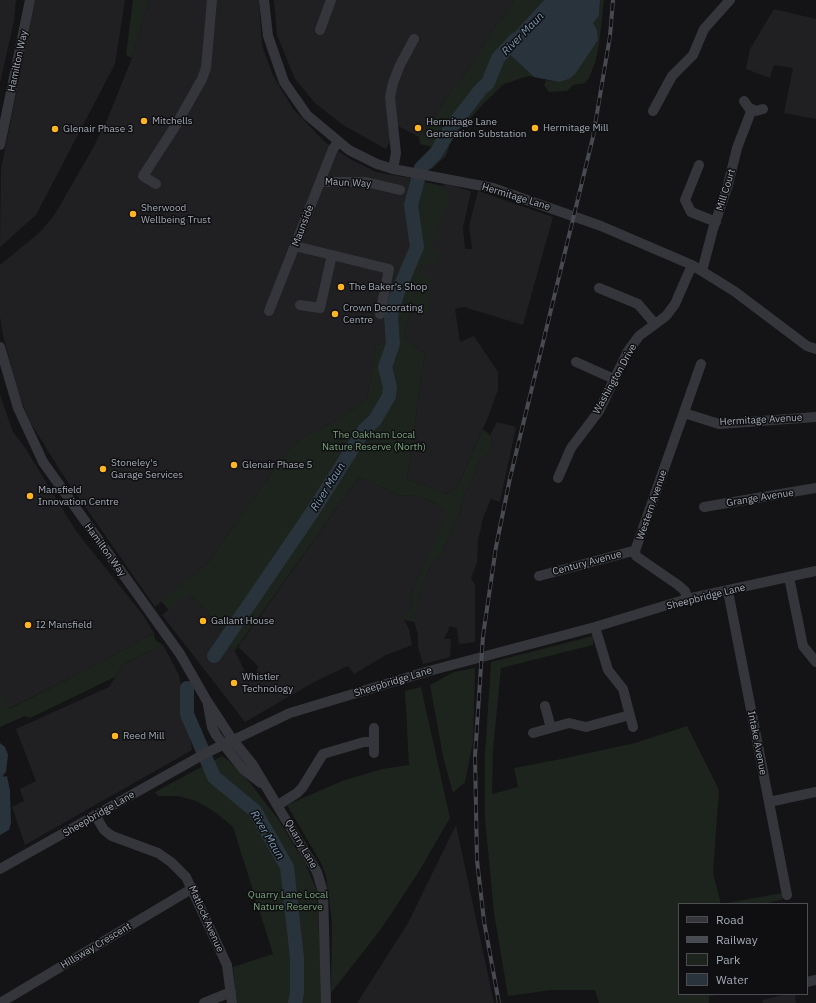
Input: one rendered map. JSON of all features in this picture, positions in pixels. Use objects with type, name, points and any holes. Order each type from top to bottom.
[{"type":"street","name":"Hamilton Way","points":[[0,145],[30,0]]},
{"type":"street","points":[[156,184],[143,176],[176,125],[202,79],[206,68],[212,0]]},
{"type":"street","name":"Hermitage Lane","points":[[264,0],[268,36],[284,82],[307,115],[338,142],[356,154],[393,169],[493,188],[601,226],[702,271],[734,291],[812,348],[816,355]]},
{"type":"street","points":[[320,30],[331,0]]},
{"type":"street","points":[[653,111],[672,76],[693,55],[704,29],[730,0]]},
{"type":"street","points":[[393,169],[396,153],[390,97],[393,83],[400,65],[414,39]]},
{"type":"street","name":"Mill Court","points":[[702,271],[728,185],[737,148],[757,109],[744,101]]},
{"type":"street","name":"Maunside","points":[[269,311],[320,182],[338,142]]},
{"type":"street","points":[[699,166],[686,200],[691,212],[716,222]]},
{"type":"street","name":"Maun Way","points":[[320,182],[366,182],[400,190]]},
{"type":"street","points":[[295,246],[389,269],[380,314]]},
{"type":"street","points":[[300,305],[320,308],[332,255]]},
{"type":"street","name":"Washington Drive","points":[[558,478],[571,448],[599,411],[628,351],[639,336],[666,316],[674,304],[692,266]]},
{"type":"street","points":[[599,288],[638,304],[655,324]]},
{"type":"street","name":"Hamilton Way","points":[[0,347],[18,408],[43,462],[180,654],[207,701],[212,727],[227,742]]},
{"type":"street","points":[[576,362],[614,379]]},
{"type":"street","name":"Western Avenue","points":[[688,599],[685,591],[636,556],[636,552],[701,364]]},
{"type":"street","name":"Hermitage Avenue","points":[[684,413],[718,424],[816,417]]},
{"type":"street","name":"Grange Avenue","points":[[704,507],[816,488]]},
{"type":"street","name":"Century Avenue","points":[[539,576],[629,552],[636,552]]},
{"type":"street","name":"Sheepbridge Lane","points":[[0,869],[199,757],[227,742],[290,713],[448,666],[595,627],[688,599],[816,571]]},
{"type":"street","points":[[789,577],[803,646],[816,662]]},
{"type":"street","name":"Intake Avenue","points":[[728,591],[787,895]]},
{"type":"street","points":[[595,627],[608,670],[623,689],[633,727]]},
{"type":"street","points":[[545,706],[551,728]]},
{"type":"street","points":[[532,733],[569,723],[586,727],[630,715]]},
{"type":"street","points":[[374,728],[374,753]]},
{"type":"street","name":"Quarry Lane","points":[[227,742],[243,769],[264,786],[278,805],[318,872],[323,892],[326,1003]]},
{"type":"street","points":[[278,805],[302,788],[323,754],[364,742],[374,742]]},
{"type":"street","points":[[769,802],[816,792]]},
{"type":"street","name":"Matlock Avenue","points":[[96,815],[104,830],[112,836],[142,845],[158,852],[186,877],[193,888],[227,965],[232,1003]]},
{"type":"street","name":"Hillsway Crescent","points":[[0,1003],[193,888]]},
{"type":"street","points":[[204,1003],[231,992]]},
{"type":"shaded area","points":[[0,0],[16,0],[14,21],[0,83]]},
{"type":"shaded area","points":[[35,0],[125,0],[115,64],[36,215],[0,247],[1,169]]},
{"type":"shaded area","points":[[149,0],[259,0],[262,46],[273,75],[293,109],[325,142],[350,159],[376,172],[410,178],[406,212],[413,242],[392,297],[386,344],[376,345],[367,399],[337,420],[302,438],[287,451],[208,563],[155,607],[63,475],[30,422],[19,395],[3,336],[0,317],[0,265],[40,232],[55,214],[93,148],[107,120],[132,58]]},
{"type":"shaded area","points":[[274,0],[514,0],[504,18],[501,17],[457,86],[452,89],[429,126],[419,137],[398,126],[386,149],[343,125],[315,103],[295,79],[277,35]]},
{"type":"shaded area","points":[[774,9],[816,19],[816,119],[784,113],[793,68],[774,65],[770,78],[746,69],[750,49]]},
{"type":"shaded area","points":[[430,183],[441,186],[446,184],[471,191],[463,228],[465,249],[472,249],[469,226],[478,191],[553,217],[523,325],[464,307],[455,309],[460,342],[474,336],[498,372],[498,390],[457,488],[444,494],[428,486],[407,480],[425,352],[414,347],[404,337],[422,264]]},
{"type":"shaded area","points":[[0,395],[13,432],[24,446],[76,531],[143,615],[154,633],[102,662],[8,709],[0,691]]},
{"type":"shaded area","points":[[497,422],[516,427],[500,502],[491,499],[483,518],[478,541],[477,562],[471,578],[475,585],[475,642],[459,644],[457,628],[450,626],[444,639],[451,639],[450,657],[423,664],[418,647],[418,634],[413,618],[421,587],[433,560],[441,556],[461,509],[463,496],[472,481],[480,459],[487,455],[493,443],[490,435]]},
{"type":"shaded area","points":[[359,477],[401,496],[417,495],[440,506],[448,513],[410,597],[413,598],[410,613],[404,620],[409,629],[412,645],[384,656],[354,674],[348,666],[316,681],[245,722],[162,615],[189,593],[222,629],[211,648],[232,645],[248,678],[254,680],[258,666],[238,647]]},
{"type":"shaded area","points":[[163,645],[179,675],[192,750],[25,845],[12,807],[24,801],[20,789],[36,781],[16,729],[109,687],[123,664]]},
{"type":"shaded area","points":[[456,825],[494,1003],[357,1003],[408,923]]},
{"type":"shaded area","points":[[783,995],[795,995],[796,1003],[763,1003],[762,1000]]},
{"type":"green space","points":[[133,0],[149,0],[132,58],[126,55]]},
{"type":"green space","points":[[514,0],[544,0],[511,36],[502,52],[509,54],[534,77],[528,76],[504,84],[485,102],[458,132],[450,144],[446,156],[432,169],[425,169],[426,159],[434,150],[432,147],[420,144],[419,137],[429,126],[452,89],[457,86],[501,17],[504,18]]},
{"type":"green space","points":[[600,0],[604,0],[599,45],[595,63],[589,78],[585,83],[573,85],[567,91],[549,92],[544,85],[546,80],[559,82],[593,27],[593,23],[599,16]]},
{"type":"green space","name":"The Oakham Local Nature Reserve (North)","points":[[410,178],[441,186],[448,190],[449,199],[438,228],[438,235],[434,236],[432,251],[439,253],[438,264],[422,264],[420,272],[431,279],[429,292],[430,312],[421,312],[411,309],[404,337],[414,347],[425,352],[407,480],[428,486],[445,494],[457,488],[483,429],[490,435],[493,443],[487,455],[480,459],[472,481],[463,496],[461,509],[441,556],[434,560],[429,568],[419,595],[414,622],[404,620],[406,612],[410,612],[412,605],[413,598],[410,597],[447,513],[440,506],[417,495],[401,496],[359,477],[235,650],[231,645],[221,661],[214,656],[211,648],[222,629],[190,594],[169,610],[161,601],[208,563],[287,451],[302,438],[337,420],[367,399],[376,345],[386,343],[387,333],[385,328],[392,297],[413,242],[408,216],[406,213]]},
{"type":"green space","points":[[154,633],[155,640],[163,645],[123,664],[115,677],[30,718],[25,716],[0,727],[0,691],[9,709],[102,662]]},
{"type":"green space","points":[[593,636],[593,645],[501,668],[493,750],[492,794],[518,787],[514,768],[635,743],[687,726],[719,790],[713,873],[721,903],[678,903],[678,995],[718,995],[709,996],[709,1003],[599,1003],[595,990],[551,990],[508,996],[494,913],[485,819],[485,755],[491,662]]},
{"type":"green space","points":[[475,668],[473,742],[465,782],[453,793],[443,756],[430,685],[454,672]]},
{"type":"green space","points":[[421,687],[450,818],[418,873],[381,929],[331,993],[332,922],[326,876],[321,863],[287,805],[342,781],[382,769],[409,765],[405,691]]},
{"type":"green space","name":"Quarry Lane Local Nature Reserve","points":[[222,756],[247,779],[278,819],[305,863],[317,891],[322,1003],[237,1003],[233,967],[273,954],[233,827],[215,812],[196,801],[178,796],[158,796],[155,792]]},
{"type":"green space","points":[[782,893],[783,899],[768,903],[727,903]]},
{"type":"water","points":[[544,0],[600,0],[599,16],[593,23],[597,30],[598,40],[575,74],[569,79],[559,82],[534,77],[509,54],[502,52],[511,36]]},
{"type":"water","points":[[0,743],[5,747],[8,755],[6,772],[3,775],[4,777],[7,776],[10,791],[11,823],[9,830],[0,835]]},
{"type":"waterway","name":"River Maun","points":[[214,656],[315,508],[364,430],[375,420],[389,396],[390,387],[385,367],[393,344],[391,316],[397,294],[417,247],[411,205],[421,168],[436,153],[450,129],[481,89],[488,83],[498,58],[516,39]]},
{"type":"waterway","name":"River Maun","points":[[187,688],[187,714],[214,777],[255,811],[287,867],[297,958],[297,993],[295,1003]]},
{"type":"railway","points":[[499,1003],[484,921],[477,860],[475,756],[483,636],[496,547],[510,478],[593,137],[610,36],[613,0]]},
{"type":"place","name":"Mitchells","points":[[144,121]]},
{"type":"place","name":"Hermitage Lane Generation Substation","points":[[418,128]]},
{"type":"place","name":"Hermitage Mill","points":[[535,128]]},
{"type":"place","name":"Glenair Phase 3","points":[[55,129]]},
{"type":"place","name":"Sherwood Wellbeing Trust","points":[[133,214]]},
{"type":"place","name":"The Baker's Shop","points":[[341,287]]},
{"type":"place","name":"Crown Decorating Centre","points":[[335,314]]},
{"type":"place","name":"Glenair Phase 5","points":[[234,465]]},
{"type":"place","name":"Stoneley's Garage Services","points":[[103,469]]},
{"type":"place","name":"Mansfield Innovation Centre","points":[[30,496]]},
{"type":"place","name":"Gallant House","points":[[203,621]]},
{"type":"place","name":"I2 Mansfield","points":[[28,625]]},
{"type":"place","name":"Whistler Technology","points":[[234,683]]},
{"type":"place","name":"Reed Mill","points":[[115,736]]}]
